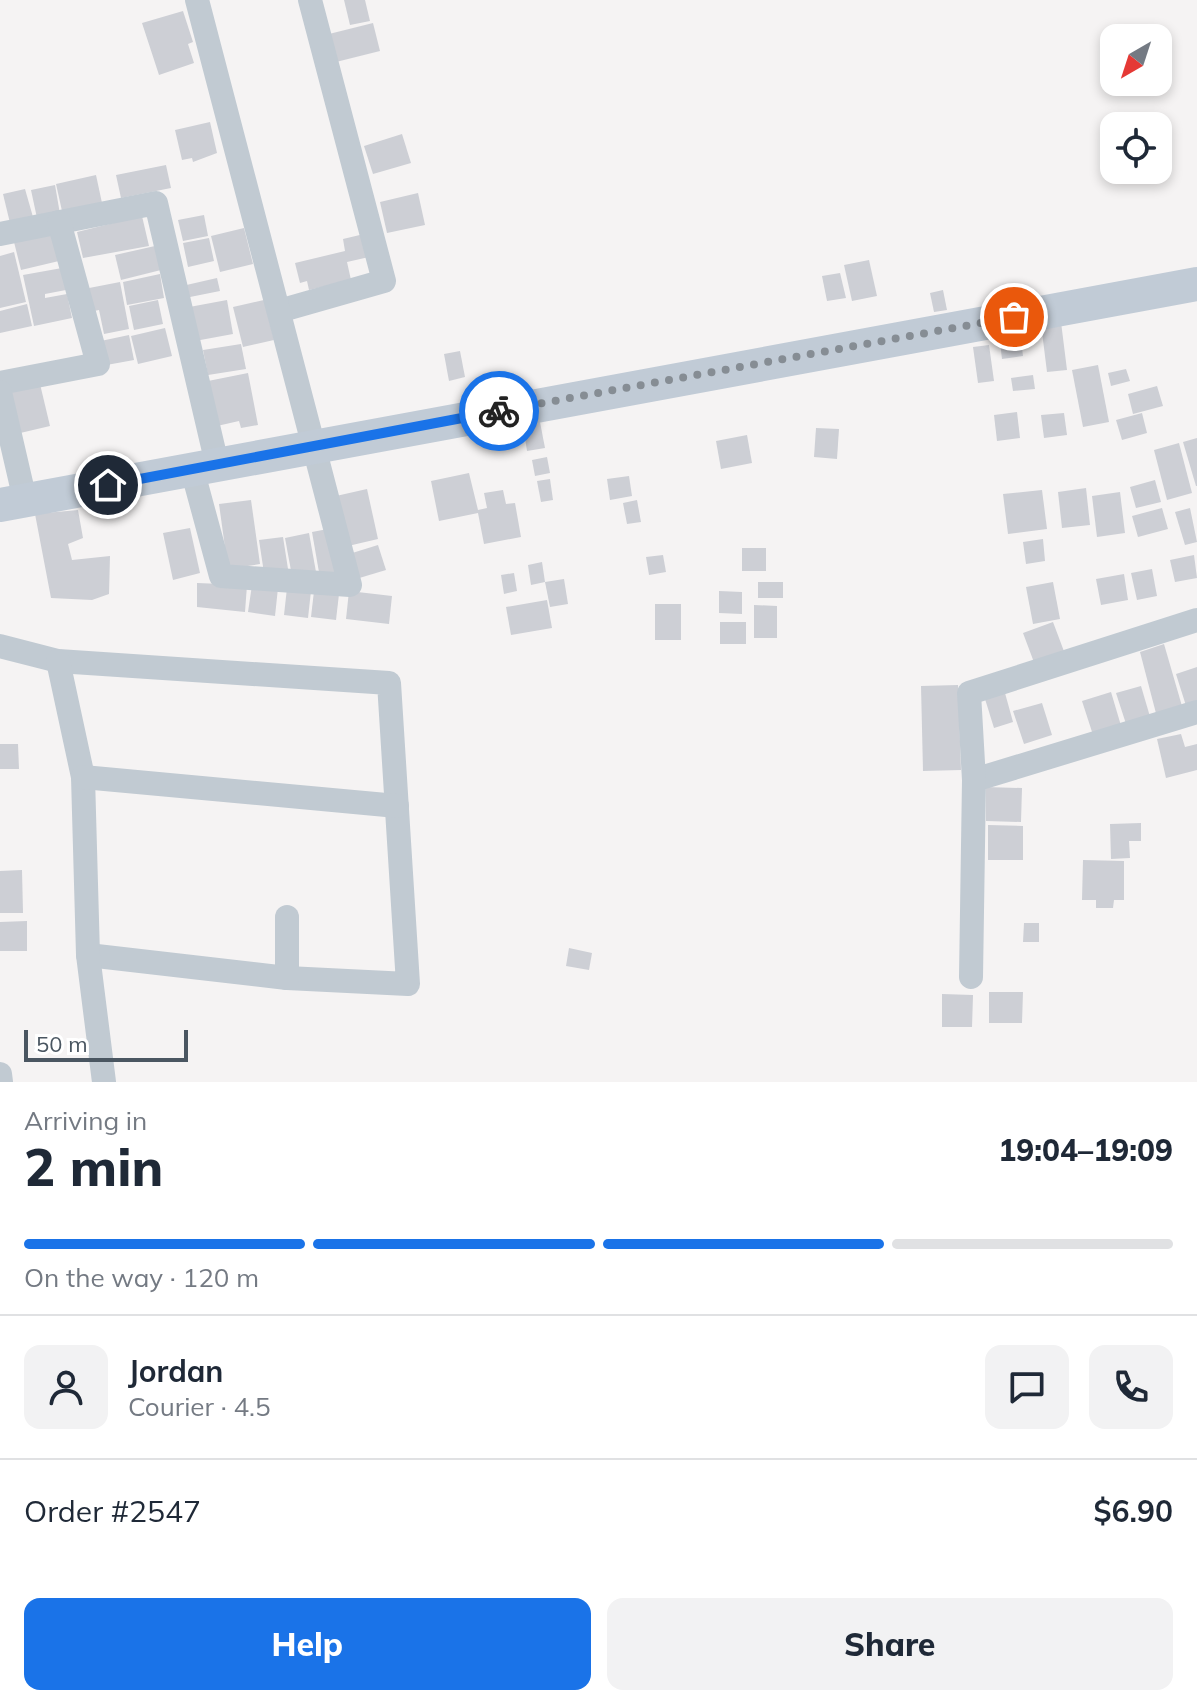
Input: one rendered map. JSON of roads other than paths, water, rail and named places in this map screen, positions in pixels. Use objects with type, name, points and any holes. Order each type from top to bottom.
[{"type":"street","points":[[0,234],[156,203],[221,576],[350,585],[197,0]]},
{"type":"street","points":[[279,311],[384,281],[310,0]]},
{"type":"street","points":[[0,383],[98,364],[59,222]]},
{"type":"street","points":[[0,392],[13,503],[313,445],[1197,284]]},
{"type":"street","points":[[971,977],[974,780],[969,693],[1197,620]]},
{"type":"street","points":[[0,646],[58,661],[389,683],[408,984],[287,978],[88,955]]},
{"type":"street","points":[[58,661],[83,777],[88,955],[104,1082]]},
{"type":"street","points":[[974,780],[1197,712]]},
{"type":"street","points":[[83,777],[397,806]]},
{"type":"street","points":[[287,917],[287,978]]},
{"type":"street","points":[[0,1074],[0,1081]]}]
